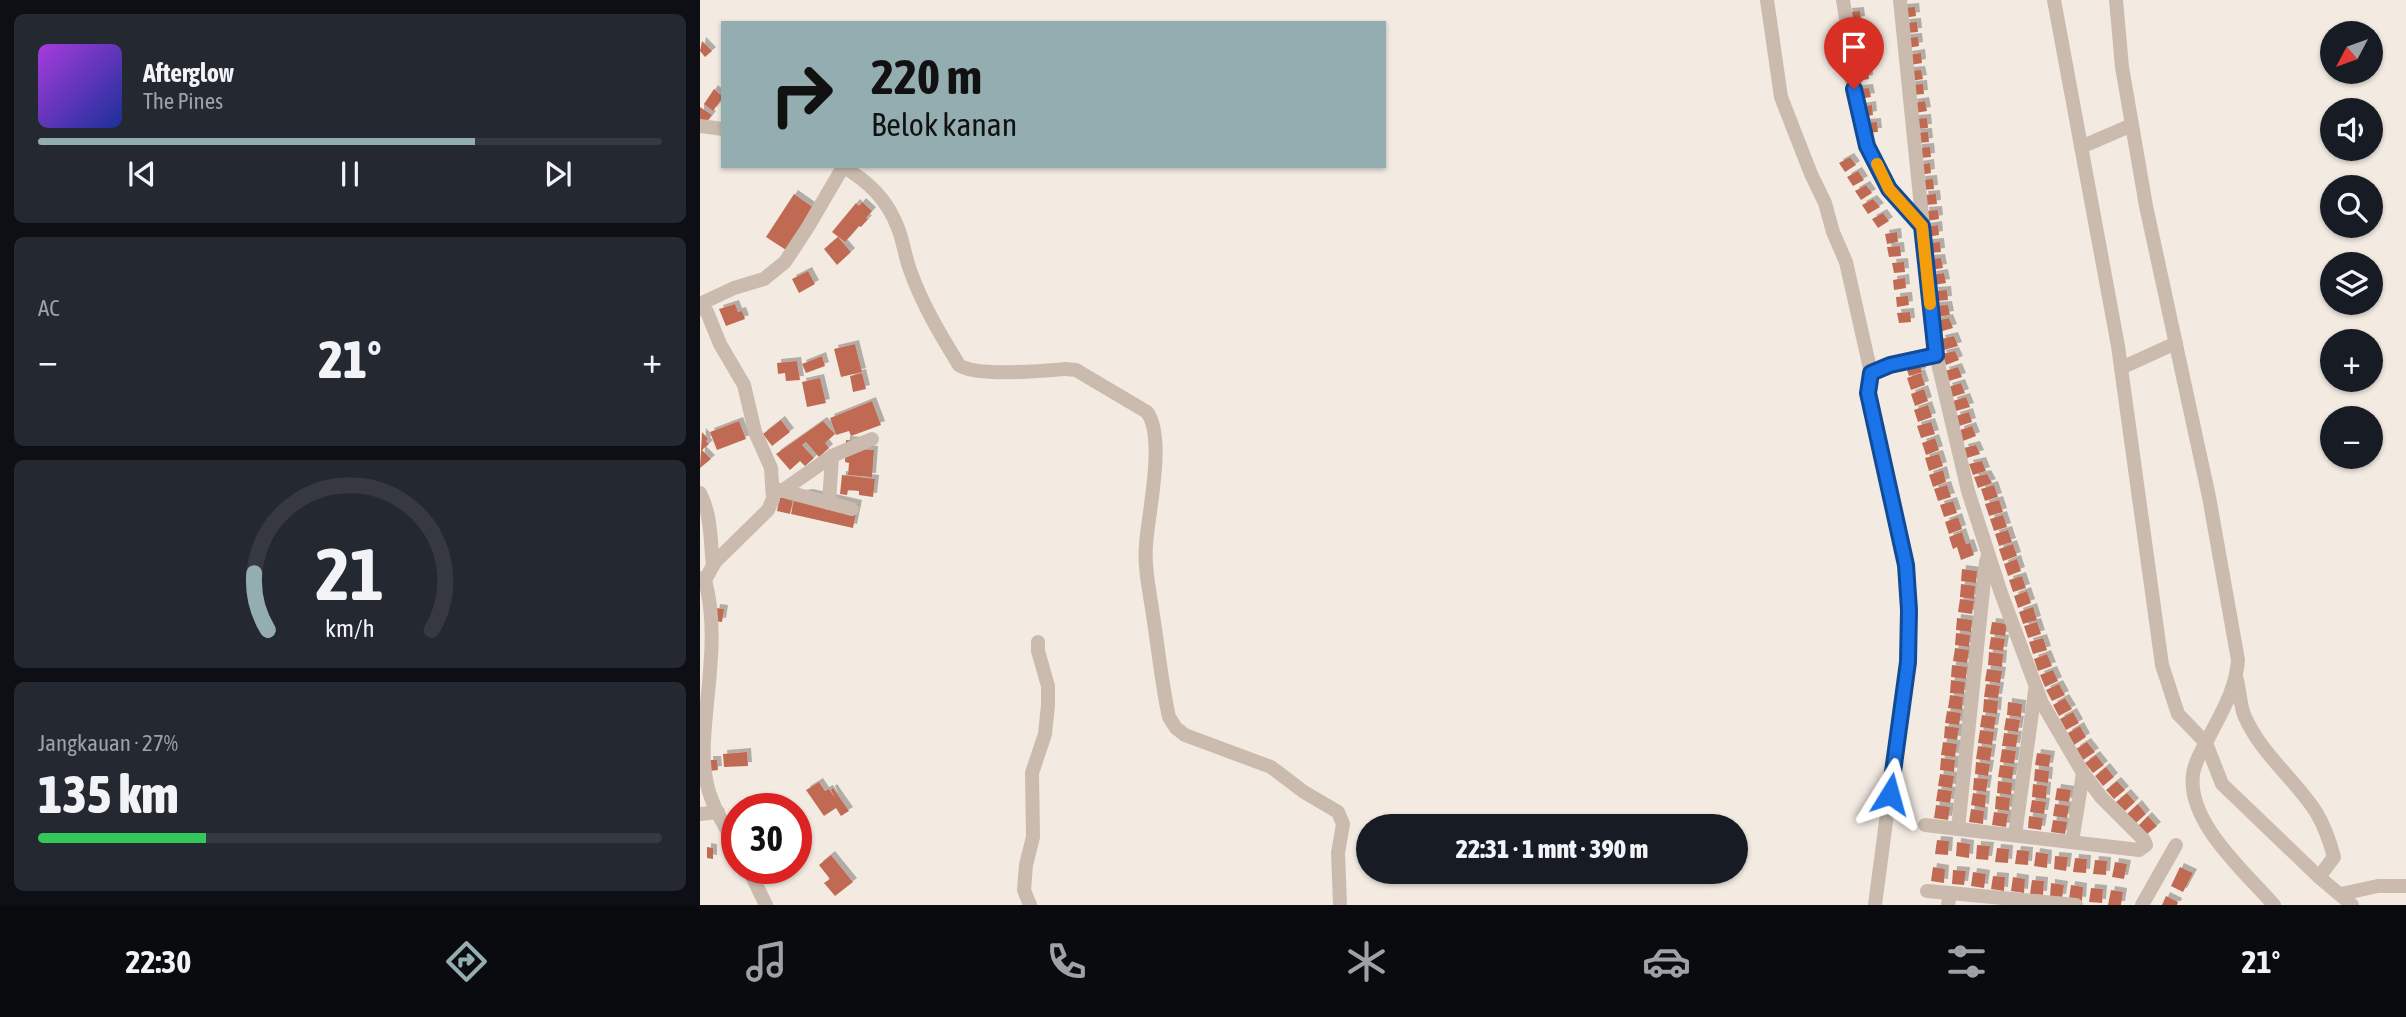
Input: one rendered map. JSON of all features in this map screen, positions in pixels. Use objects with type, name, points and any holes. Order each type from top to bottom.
[{"type":"street","points":[[1767,0],[1780,97],[1825,202],[1833,232],[1846,262],[1871,373],[1868,393],[1906,565],[1908,662],[1875,905]]},
{"type":"street","points":[[1843,0],[1850,72],[1867,146],[1889,189],[1922,226]]},
{"type":"street","points":[[1900,0],[1936,355],[1968,491],[2001,593],[2042,703],[2083,773],[2101,797],[2146,845],[2139,850],[1925,825]]},
{"type":"street","points":[[2054,0],[2121,368],[2162,665],[2178,714],[2206,743],[2222,784],[2319,877],[2353,905]]},
{"type":"street","points":[[2116,0],[2120,53],[2146,206],[2209,497],[2224,594],[2238,660],[2237,677],[2244,714],[2269,756],[2316,813],[2334,857],[2319,877]]},
{"type":"street","points":[[2081,147],[2132,125]]},
{"type":"street","points":[[700,126],[721,129]]},
{"type":"street","points":[[777,489],[755,432],[744,385],[720,344],[707,312],[700,305],[734,288],[764,279],[785,262],[841,168]]},
{"type":"street","points":[[845,168],[881,196],[891,211],[910,271],[929,317],[958,365],[966,370],[993,372],[1076,370],[1147,412],[1151,417],[1156,440],[1145,568],[1168,717],[1185,735],[1271,767],[1304,792],[1338,812],[1342,824],[1338,853],[1340,905]]},
{"type":"street","points":[[2121,368],[2176,343]]},
{"type":"street","points":[[1871,373],[1890,365],[1936,355]]},
{"type":"street","points":[[721,818],[712,802],[703,750],[713,636],[712,608],[702,579],[736,539],[768,510],[777,489],[832,456],[872,439]]},
{"type":"street","points":[[829,503],[832,456]]},
{"type":"street","points":[[777,489],[852,509]]},
{"type":"street","points":[[700,493],[710,519],[713,566]]},
{"type":"street","points":[[1958,829],[1989,554]]},
{"type":"street","points":[[1030,905],[1024,890],[1032,837],[1032,773],[1045,734],[1048,705],[1048,686],[1038,642]]},
{"type":"street","points":[[2237,677],[2193,774],[2196,804],[2203,822],[2274,905]]},
{"type":"street","points":[[2015,835],[2036,687]]},
{"type":"street","points":[[2072,842],[2083,773]]},
{"type":"street","points":[[700,814],[718,812]]},
{"type":"street","points":[[2142,905],[2176,845]]},
{"type":"street","points":[[756,884],[766,905]]},
{"type":"street","points":[[2341,894],[2378,886],[2406,886]]},
{"type":"street","points":[[1927,891],[1949,899],[2070,905]]},
{"type":"building","points":[[1915,7],[1916,16],[1904,18],[1902,8]]},
{"type":"building","points":[[1860,11],[1861,20],[1850,22],[1848,12]]},
{"type":"building","points":[[1917,22],[1918,32],[1907,33],[1905,23]]},
{"type":"building","points":[[1864,25],[1865,35],[1854,37],[1852,27]]},
{"type":"building","points":[[1918,37],[1919,46],[1908,48],[1906,38]]},
{"type":"building","points":[[702,41],[712,51],[705,57],[700,51]]},
{"type":"building","points":[[1865,41],[1866,50],[1854,52],[1852,42]]},
{"type":"building","points":[[1921,53],[1922,63],[1910,65],[1908,55]]},
{"type":"building","points":[[1866,56],[1867,66],[1855,67],[1853,58]]},
{"type":"building","points":[[1868,70],[1869,79],[1857,81],[1856,71]]},
{"type":"building","points":[[1921,70],[1923,79],[1911,81],[1909,71]]},
{"type":"building","points":[[1923,84],[1924,94],[1912,95],[1911,85]]},
{"type":"building","points":[[1869,88],[1871,97],[1859,99],[1857,89]]},
{"type":"building","points":[[714,89],[721,95],[713,111],[704,104]]},
{"type":"building","points":[[1925,101],[1927,111],[1915,113],[1913,103]]},
{"type":"building","points":[[1872,105],[1873,115],[1861,117],[1860,107]]},
{"type":"building","points":[[700,107],[712,115],[704,125],[700,122]]},
{"type":"building","points":[[1927,118],[1928,128],[1916,129],[1914,119]]},
{"type":"building","points":[[1877,122],[1878,132],[1866,133],[1864,123]]},
{"type":"building","points":[[1928,132],[1929,142],[1918,143],[1916,133]]},
{"type":"building","points":[[1930,147],[1931,157],[1919,158],[1918,148]]},
{"type":"building","points":[[1850,157],[1856,165],[1845,172],[1839,163]]},
{"type":"building","points":[[1930,163],[1931,173],[1920,175],[1918,165]]},
{"type":"building","points":[[1858,171],[1864,180],[1853,186],[1847,177]]},
{"type":"building","points":[[1933,179],[1934,189],[1923,190],[1921,180]]},
{"type":"building","points":[[1866,185],[1872,193],[1861,200],[1855,191]]},
{"type":"building","points":[[794,194],[814,208],[786,250],[766,237]]},
{"type":"building","points":[[1936,194],[1937,204],[1926,205],[1924,195]]},
{"type":"building","points":[[1873,199],[1880,207],[1868,214],[1862,205]]},
{"type":"building","points":[[862,202],[872,211],[866,218],[868,219],[845,242],[832,232],[856,203],[859,206]]},
{"type":"building","points":[[1938,210],[1939,219],[1927,221],[1925,211]]},
{"type":"building","points":[[1883,213],[1889,221],[1878,228],[1872,219]]},
{"type":"building","points":[[1938,225],[1939,235],[1927,237],[1925,227]]},
{"type":"building","points":[[1897,232],[1898,242],[1887,244],[1885,234]]},
{"type":"building","points":[[838,237],[851,252],[837,265],[824,249]]},
{"type":"building","points":[[1940,242],[1941,252],[1929,253],[1928,243]]},
{"type":"building","points":[[1900,246],[1901,256],[1889,257],[1887,247]]},
{"type":"building","points":[[1941,258],[1943,268],[1931,270],[1929,259]]},
{"type":"building","points":[[1904,262],[1905,272],[1894,273],[1892,263]]},
{"type":"building","points":[[808,271],[815,284],[799,293],[792,279]]},
{"type":"building","points":[[1944,273],[1946,283],[1934,285],[1932,275]]},
{"type":"building","points":[[1905,278],[1906,288],[1894,290],[1893,280]]},
{"type":"building","points":[[1947,290],[1948,300],[1936,301],[1934,291]]},
{"type":"building","points":[[1908,296],[1909,305],[1897,307],[1896,297]]},
{"type":"building","points":[[735,304],[745,319],[726,326],[719,309]]},
{"type":"building","points":[[1948,305],[1950,315],[1937,317],[1934,306]]},
{"type":"building","points":[[1910,312],[1911,322],[1899,323],[1897,313]]},
{"type":"building","points":[[1949,318],[1953,328],[1939,332],[1936,321]]},
{"type":"building","points":[[1954,336],[1958,346],[1944,350],[1941,339]]},
{"type":"building","points":[[855,344],[862,372],[841,377],[834,349]]},
{"type":"building","points":[[1955,351],[1959,360],[1946,365],[1942,354]]},
{"type":"building","points":[[822,356],[825,366],[806,373],[802,364]]},
{"type":"building","points":[[1918,360],[1922,372],[1909,376],[1905,364]]},
{"type":"building","points":[[797,361],[800,380],[786,381],[785,373],[778,374],[777,363]]},
{"type":"building","points":[[1958,367],[1962,377],[1949,381],[1945,371]]},
{"type":"building","points":[[862,373],[866,389],[853,392],[850,376]]},
{"type":"building","points":[[1921,373],[1925,385],[1911,390],[1907,378]]},
{"type":"building","points":[[820,378],[826,403],[807,407],[802,382]]},
{"type":"building","points":[[1961,383],[1965,393],[1952,397],[1948,387]]},
{"type":"building","points":[[1924,389],[1928,401],[1915,406],[1911,394]]},
{"type":"building","points":[[1966,397],[1970,407],[1956,411],[1953,401]]},
{"type":"building","points":[[872,401],[881,425],[851,436],[849,431],[836,435],[830,418]]},
{"type":"building","points":[[1928,405],[1932,417],[1918,422],[1914,410]]},
{"type":"building","points":[[1969,412],[1972,422],[1959,426],[1956,416]]},
{"type":"building","points":[[781,420],[790,432],[772,446],[763,434]]},
{"type":"building","points":[[739,421],[746,439],[717,450],[710,432]]},
{"type":"building","points":[[823,421],[835,434],[825,443],[829,448],[819,457],[806,442],[802,445],[814,458],[805,466],[800,461],[790,470],[776,454]]},
{"type":"building","points":[[1931,422],[1935,434],[1921,438],[1917,426]]},
{"type":"building","points":[[1972,426],[1976,436],[1963,441],[1960,430]]},
{"type":"building","points":[[702,432],[709,444],[702,450],[711,459],[700,468]]},
{"type":"building","points":[[1935,438],[1939,450],[1926,455],[1922,443]]},
{"type":"building","points":[[846,440],[859,441],[858,449],[874,450],[872,477],[848,475],[849,463],[845,462]]},
{"type":"building","points":[[1976,445],[1980,454],[1967,458],[1964,448]]},
{"type":"building","points":[[1939,454],[1943,466],[1929,471],[1925,458]]},
{"type":"building","points":[[1982,461],[1986,471],[1973,475],[1969,464]]},
{"type":"building","points":[[1943,470],[1946,482],[1933,487],[1929,475]]},
{"type":"building","points":[[1987,474],[1992,483],[1978,488],[1974,477]]},
{"type":"building","points":[[842,475],[875,479],[873,497],[848,490],[847,495],[840,494]]},
{"type":"building","points":[[1947,485],[1951,497],[1938,501],[1934,489]]},
{"type":"building","points":[[1994,485],[1998,497],[1985,501],[1981,489]]},
{"type":"building","points":[[781,492],[794,495],[790,514],[777,511]]},
{"type":"building","points":[[809,493],[858,504],[853,528],[791,514],[795,495]]},
{"type":"building","points":[[1999,500],[2003,512],[1989,516],[1985,504]]},
{"type":"building","points":[[1953,501],[1957,513],[1944,517],[1940,505]]},
{"type":"building","points":[[2003,515],[2007,527],[1994,531],[1990,519]]},
{"type":"building","points":[[1958,517],[1962,529],[1949,534],[1945,522]]},
{"type":"building","points":[[2008,530],[2012,542],[1999,546],[1995,534]]},
{"type":"building","points":[[1962,532],[1974,555],[1961,560],[1957,547],[1953,549],[1949,537]]},
{"type":"building","points":[[2013,544],[2017,556],[2003,561],[1999,549]]},
{"type":"building","points":[[2017,559],[2021,571],[2008,576],[2004,564]]},
{"type":"building","points":[[1962,569],[1977,571],[1976,583],[1961,581]]},
{"type":"building","points":[[2022,576],[2026,588],[2013,592],[2009,580]]},
{"type":"building","points":[[1961,584],[1975,586],[1974,599],[1960,597]]},
{"type":"building","points":[[2027,591],[2031,603],[2018,608],[2014,596]]},
{"type":"building","points":[[1960,599],[1974,601],[1972,614],[1958,612]]},
{"type":"building","points":[[2033,607],[2037,620],[2023,624],[2019,612]]},
{"type":"building","points":[[716,608],[724,609],[722,622],[714,621]]},
{"type":"building","points":[[1957,618],[1972,620],[1971,632],[1956,630]]},
{"type":"building","points":[[1992,622],[2007,624],[2005,636],[1990,634]]},
{"type":"building","points":[[2037,622],[2041,634],[2028,638],[2024,626]]},
{"type":"building","points":[[1956,633],[1970,635],[1969,647],[1955,645]]},
{"type":"building","points":[[1991,637],[2005,639],[2003,651],[1989,649]]},
{"type":"building","points":[[2043,638],[2047,650],[2033,654],[2029,642]]},
{"type":"building","points":[[1955,648],[1969,650],[1967,663],[1953,661]]},
{"type":"building","points":[[1989,652],[2003,654],[2002,667],[1988,665]]},
{"type":"building","points":[[2047,654],[2052,666],[2038,671],[2034,659]]},
{"type":"building","points":[[1952,665],[1967,667],[1966,679],[1951,677]]},
{"type":"building","points":[[1987,669],[2002,671],[2000,683],[1985,681]]},
{"type":"building","points":[[2053,670],[2058,681],[2045,687],[2040,675]]},
{"type":"building","points":[[1951,680],[1965,682],[1964,694],[1950,693]]},
{"type":"building","points":[[1986,684],[2000,686],[1998,698],[1984,697]]},
{"type":"building","points":[[2059,684],[2065,695],[2052,701],[2046,690]]},
{"type":"building","points":[[1950,695],[1963,697],[1962,710],[1948,708]]},
{"type":"building","points":[[2065,698],[2072,709],[2059,716],[2053,705]]},
{"type":"building","points":[[1984,699],[1998,701],[1997,714],[1983,712]]},
{"type":"building","points":[[2008,702],[2022,704],[2021,717],[2007,715]]},
{"type":"building","points":[[1947,711],[1961,713],[1959,725],[1945,723]]},
{"type":"building","points":[[2073,712],[2079,723],[2066,730],[2060,719]]},
{"type":"building","points":[[1982,715],[1996,717],[1994,729],[1980,727]]},
{"type":"building","points":[[2006,718],[2020,720],[2018,732],[2004,730]]},
{"type":"building","points":[[1945,726],[1959,728],[1957,740],[1944,738]]},
{"type":"building","points":[[2080,726],[2086,737],[2074,745],[2068,733]]},
{"type":"building","points":[[1980,730],[1994,732],[1992,745],[1978,743]]},
{"type":"building","points":[[2004,733],[2018,735],[2016,747],[2002,746]]},
{"type":"building","points":[[1943,742],[1957,744],[1955,757],[1941,755]]},
{"type":"building","points":[[2087,742],[2095,752],[2083,760],[2076,749]]},
{"type":"building","points":[[1978,746],[1992,748],[1990,761],[1976,759]]},
{"type":"building","points":[[2002,749],[2016,751],[2014,764],[2000,762]]},
{"type":"building","points":[[747,752],[748,766],[724,767],[723,754]]},
{"type":"building","points":[[2037,753],[2051,755],[2049,767],[2035,765]]},
{"type":"building","points":[[2096,755],[2104,765],[2093,773],[2085,763]]},
{"type":"building","points":[[1941,758],[1955,760],[1954,772],[1940,770]]},
{"type":"building","points":[[709,760],[717,760],[718,770],[710,771]]},
{"type":"building","points":[[1976,762],[1990,764],[1988,776],[1975,774]]},
{"type":"building","points":[[2000,765],[2014,767],[2012,779],[1998,777]]},
{"type":"building","points":[[2106,767],[2114,777],[2103,786],[2095,776]]},
{"type":"building","points":[[2035,769],[2049,771],[2048,783],[2034,781]]},
{"type":"building","points":[[1940,774],[1954,776],[1952,788],[1938,786]]},
{"type":"building","points":[[1974,778],[1988,779],[1986,792],[1973,790]]},
{"type":"building","points":[[1998,781],[2012,783],[2011,795],[1997,793]]},
{"type":"building","points":[[2117,781],[2125,790],[2114,799],[2106,790]]},
{"type":"building","points":[[819,782],[825,791],[829,789],[835,798],[831,790],[833,788],[849,811],[841,816],[836,808],[824,816],[812,799],[812,793],[806,790]]},
{"type":"building","points":[[2033,784],[2047,786],[2046,799],[2032,797]]},
{"type":"building","points":[[2057,788],[2071,790],[2069,802],[2055,800]]},
{"type":"building","points":[[1938,789],[1952,791],[1950,803],[1936,801]]},
{"type":"building","points":[[1973,793],[1986,795],[1985,808],[1971,805]]},
{"type":"building","points":[[2127,793],[2135,802],[2125,811],[2116,802]]},
{"type":"building","points":[[1996,796],[2010,798],[2009,811],[1995,809]]},
{"type":"building","points":[[2032,800],[2046,802],[2044,814],[2030,812]]},
{"type":"building","points":[[2055,804],[2069,806],[2067,818],[2053,816]]},
{"type":"building","points":[[2138,804],[2146,814],[2136,823],[2127,814]]},
{"type":"building","points":[[1936,805],[1950,807],[1948,820],[1934,818]]},
{"type":"building","points":[[1971,809],[1984,811],[1983,824],[1969,822]]},
{"type":"building","points":[[1994,812],[2008,814],[2006,827],[1992,825]]},
{"type":"building","points":[[2029,816],[2043,818],[2041,830],[2028,828]]},
{"type":"building","points":[[2148,816],[2157,826],[2146,835],[2138,826]]},
{"type":"building","points":[[2053,820],[2067,822],[2065,834],[2051,832]]},
{"type":"building","points":[[1937,840],[1949,841],[1948,855],[1935,854]]},
{"type":"building","points":[[1957,842],[1970,844],[1969,858],[1956,856]]},
{"type":"building","points":[[1977,845],[1990,846],[1988,860],[1976,859]]},
{"type":"building","points":[[707,847],[713,848],[713,859],[707,858]]},
{"type":"building","points":[[1997,848],[2009,849],[2008,863],[1995,862]]},
{"type":"building","points":[[2017,850],[2029,851],[2028,865],[2015,864]]},
{"type":"building","points":[[2036,852],[2048,854],[2047,868],[2034,866]]},
{"type":"building","points":[[831,855],[853,882],[835,896],[824,883],[830,879],[819,865]]},
{"type":"building","points":[[2055,856],[2068,857],[2066,871],[2054,869]]},
{"type":"building","points":[[2075,858],[2087,859],[2086,873],[2073,872]]},
{"type":"building","points":[[2095,860],[2107,861],[2106,875],[2093,874]]},
{"type":"building","points":[[2115,862],[2127,864],[2124,879],[2112,877]]},
{"type":"building","points":[[1933,867],[1945,869],[1944,883],[1931,881]]},
{"type":"building","points":[[2180,867],[2193,873],[2183,892],[2171,886]]},
{"type":"building","points":[[1953,870],[1966,871],[1964,885],[1952,884]]},
{"type":"building","points":[[1973,872],[1986,874],[1984,888],[1971,886]]},
{"type":"building","points":[[1993,876],[2005,877],[2004,891],[1991,889]]},
{"type":"building","points":[[2013,877],[2025,879],[2024,893],[2011,891]]},
{"type":"building","points":[[2032,880],[2044,881],[2043,895],[2030,894]]},
{"type":"building","points":[[2051,883],[2064,885],[2062,898],[2050,897]]},
{"type":"building","points":[[2071,885],[2083,887],[2082,901],[2069,899]]},
{"type":"building","points":[[2091,888],[2103,889],[2102,903],[2089,902]]},
{"type":"building","points":[[2111,890],[2123,892],[2121,905],[2108,905]]},
{"type":"building","points":[[2166,896],[2178,902],[2177,905],[2162,905]]},
{"type":"slow traffic","points":[[1877,164],[1889,189],[1922,226],[1930,304]]},
{"type":"route","points":[[1854,89],[1867,146],[1889,189],[1922,226],[1936,355],[1890,365],[1871,373],[1868,393],[1906,565],[1909,610],[1908,662],[1890,794]]}]
